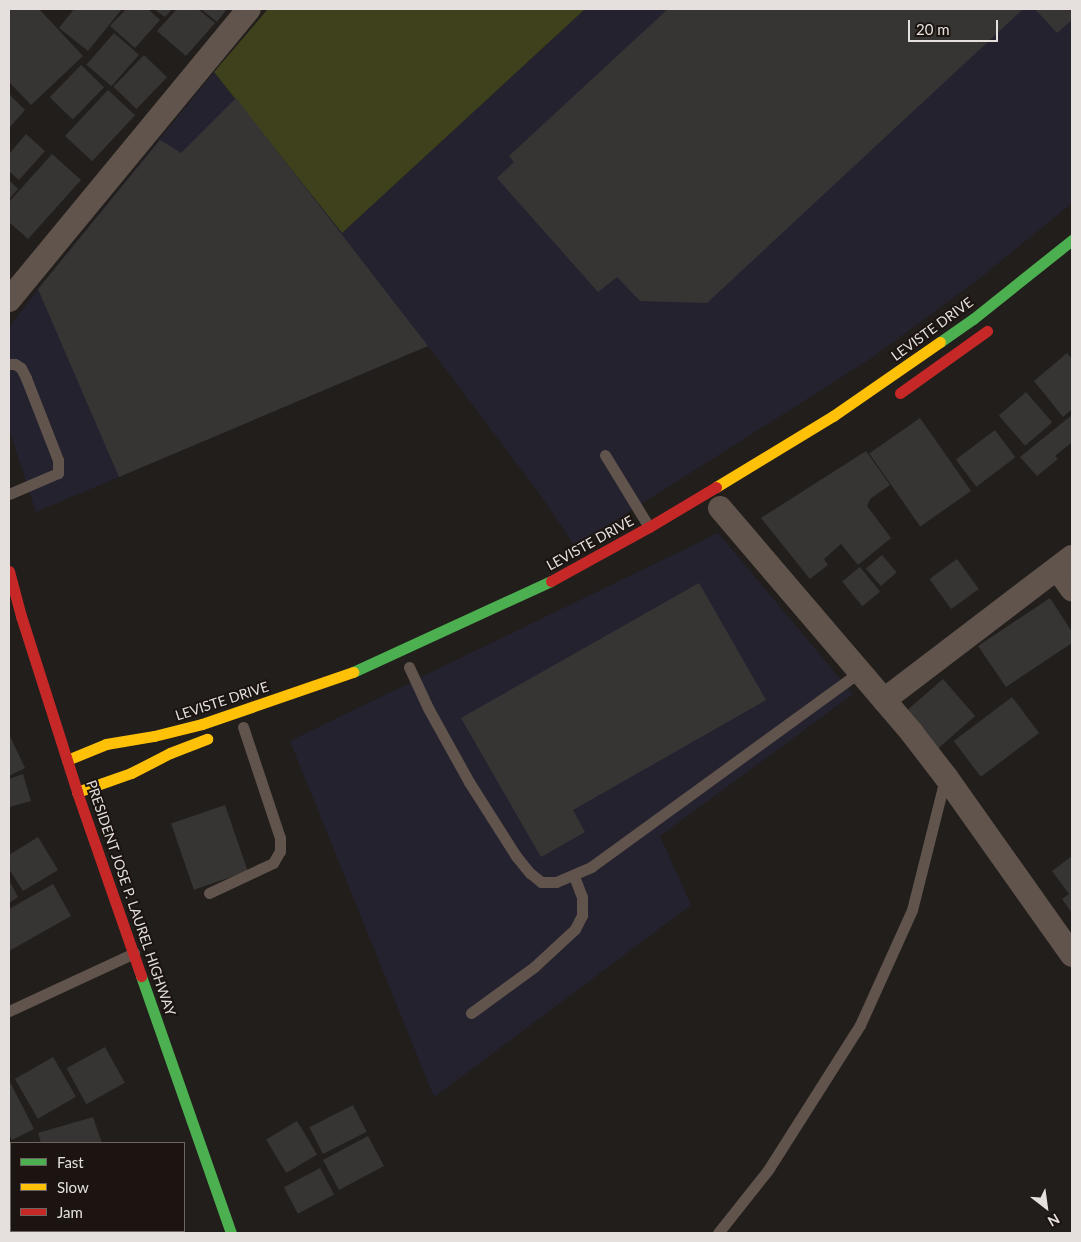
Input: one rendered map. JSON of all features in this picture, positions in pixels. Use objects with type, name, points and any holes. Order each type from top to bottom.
[{"type":"main road","name":"LEVISTE DRIVE","points":[[67,760],[106,744],[154,736],[202,724],[362,669],[532,591],[649,527],[786,445],[973,319],[1072,240]]},
{"type":"main road","points":[[888,401],[1000,321]]},
{"type":"main road","name":"PRESIDENT JOSE P. LAUREL HIGHWAY","points":[[9,571],[21,616],[77,792],[231,1233]]},
{"type":"main road","points":[[77,792],[131,774],[170,752],[215,736]]},
{"type":"street","points":[[9,300],[249,9]]},
{"type":"street","points":[[720,508],[884,700],[946,777],[1072,955]]},
{"type":"street","points":[[884,700],[1065,563],[1072,590]]},
{"type":"lane","points":[[9,364],[21,368],[26,378],[58,460],[58,473],[9,494]]},
{"type":"lane","points":[[605,455],[649,527]]},
{"type":"lane","points":[[409,667],[428,708],[469,782],[516,856],[530,873],[541,882],[556,882],[574,876],[591,867],[859,672]]},
{"type":"lane","points":[[209,892],[273,863],[280,851],[280,838],[243,727]]},
{"type":"lane","points":[[718,1233],[768,1170],[860,1024],[912,910],[946,777]]},
{"type":"lane","points":[[471,1013],[534,967],[575,929],[582,915],[582,897],[574,876]]},
{"type":"lane","points":[[9,1011],[134,953]]},
{"type":"shaded area","points":[[585,9],[1072,9],[1072,203],[980,278],[870,359],[575,546],[539,493],[428,346],[36,512],[9,429],[9,328],[38,289],[214,72],[342,233]]},
{"type":"shaded area","points":[[718,533],[853,694],[660,836],[691,905],[434,1097],[290,741]]},
{"type":"green space","points":[[268,9],[585,9],[342,233],[214,72]]},
{"type":"building","points":[[9,9],[39,9],[83,56],[31,105],[9,82]]},
{"type":"building","points":[[74,9],[122,9],[88,51],[59,28]]},
{"type":"building","points":[[126,9],[148,9],[160,20],[135,48],[110,26]]},
{"type":"building","points":[[154,9],[172,9],[165,17]]},
{"type":"building","points":[[177,9],[198,9],[215,23],[186,56],[157,31]]},
{"type":"building","points":[[201,9],[227,9],[217,22]]},
{"type":"building","points":[[668,9],[1023,9],[707,303],[640,301],[617,277],[598,292],[497,178],[514,162],[509,156]]},
{"type":"building","points":[[1035,9],[1072,9],[1072,20],[1057,33]]},
{"type":"building","points":[[114,33],[139,55],[111,86],[86,65]]},
{"type":"building","points":[[144,55],[167,77],[136,109],[113,87]]},
{"type":"building","points":[[81,65],[104,87],[73,120],[50,97]]},
{"type":"building","points":[[108,90],[135,115],[92,161],[65,136]]},
{"type":"building","points":[[9,94],[25,110],[9,128]]},
{"type":"building","points":[[236,98],[428,346],[119,477],[38,289],[160,140],[181,153]]},
{"type":"building","points":[[26,134],[45,151],[19,180],[9,171],[9,154]]},
{"type":"building","points":[[52,154],[81,180],[28,239],[9,222],[9,202]]},
{"type":"building","points":[[9,180],[18,189],[9,199]]},
{"type":"building","points":[[1067,353],[1072,359],[1072,409],[1063,417],[1034,381]]},
{"type":"building","points":[[1026,392],[1052,422],[1025,446],[999,416]]},
{"type":"building","points":[[1072,415],[1072,442],[1055,456],[1058,459],[1037,476],[1020,457]]},
{"type":"building","points":[[920,418],[971,491],[920,526],[869,454]]},
{"type":"building","points":[[995,430],[1015,457],[976,487],[956,459]]},
{"type":"building","points":[[866,451],[890,485],[870,499],[867,506],[891,538],[858,565],[841,544],[824,559],[828,565],[810,579],[761,518]]},
{"type":"building","points":[[882,555],[897,573],[881,586],[866,568]]},
{"type":"building","points":[[957,559],[979,589],[951,609],[929,579]]},
{"type":"building","points":[[860,567],[880,592],[862,606],[842,581]]},
{"type":"building","points":[[699,583],[766,700],[573,810],[585,832],[541,857],[461,718]]},
{"type":"building","points":[[1050,598],[1072,632],[1072,643],[1006,687],[978,646]]},
{"type":"building","points":[[943,679],[975,716],[938,748],[906,711]]},
{"type":"building","points":[[1012,697],[1039,733],[981,777],[954,741]]},
{"type":"building","points":[[9,734],[25,768],[9,776]]},
{"type":"building","points":[[23,774],[31,801],[9,807],[9,779]]},
{"type":"building","points":[[225,805],[248,871],[194,890],[171,824]]},
{"type":"building","points":[[38,837],[58,870],[23,891],[9,869],[9,855]]},
{"type":"building","points":[[1072,856],[1072,913],[1062,899],[1069,894],[1052,871]]},
{"type":"building","points":[[9,880],[18,897],[9,903]]},
{"type":"building","points":[[53,884],[71,916],[9,951],[9,909]]},
{"type":"building","points":[[105,1047],[125,1083],[86,1104],[67,1068]]},
{"type":"building","points":[[53,1057],[76,1097],[38,1119],[15,1079]]},
{"type":"building","points":[[9,1080],[34,1129],[12,1140],[9,1135]]},
{"type":"building","points":[[353,1105],[367,1132],[323,1154],[309,1127]]},
{"type":"building","points":[[93,1117],[102,1142],[41,1142],[38,1133]]},
{"type":"building","points":[[297,1121],[317,1154],[286,1173],[266,1140]]},
{"type":"building","points":[[368,1136],[384,1166],[339,1190],[323,1160]]},
{"type":"building","points":[[10,1153],[10,1189],[9,1154]]},
{"type":"building","points":[[320,1168],[334,1194],[298,1214],[284,1187]]},
{"type":"traffic: fast","points":[[940,342],[973,319],[1072,240]]},
{"type":"traffic: fast","points":[[353,672],[551,581]]},
{"type":"traffic: fast","points":[[141,976],[231,1233]]},
{"type":"traffic: slow","points":[[716,487],[833,416],[940,342]]},
{"type":"traffic: slow","points":[[67,760],[106,744],[154,736],[202,724],[353,672]]},
{"type":"traffic: slow","points":[[77,792],[131,773],[170,753],[207,739]]},
{"type":"traffic: jam","points":[[900,393],[987,331]]},
{"type":"traffic: jam","points":[[551,581],[649,527],[716,487]]},
{"type":"traffic: jam","points":[[9,571],[21,616],[77,792],[141,976]]}]
